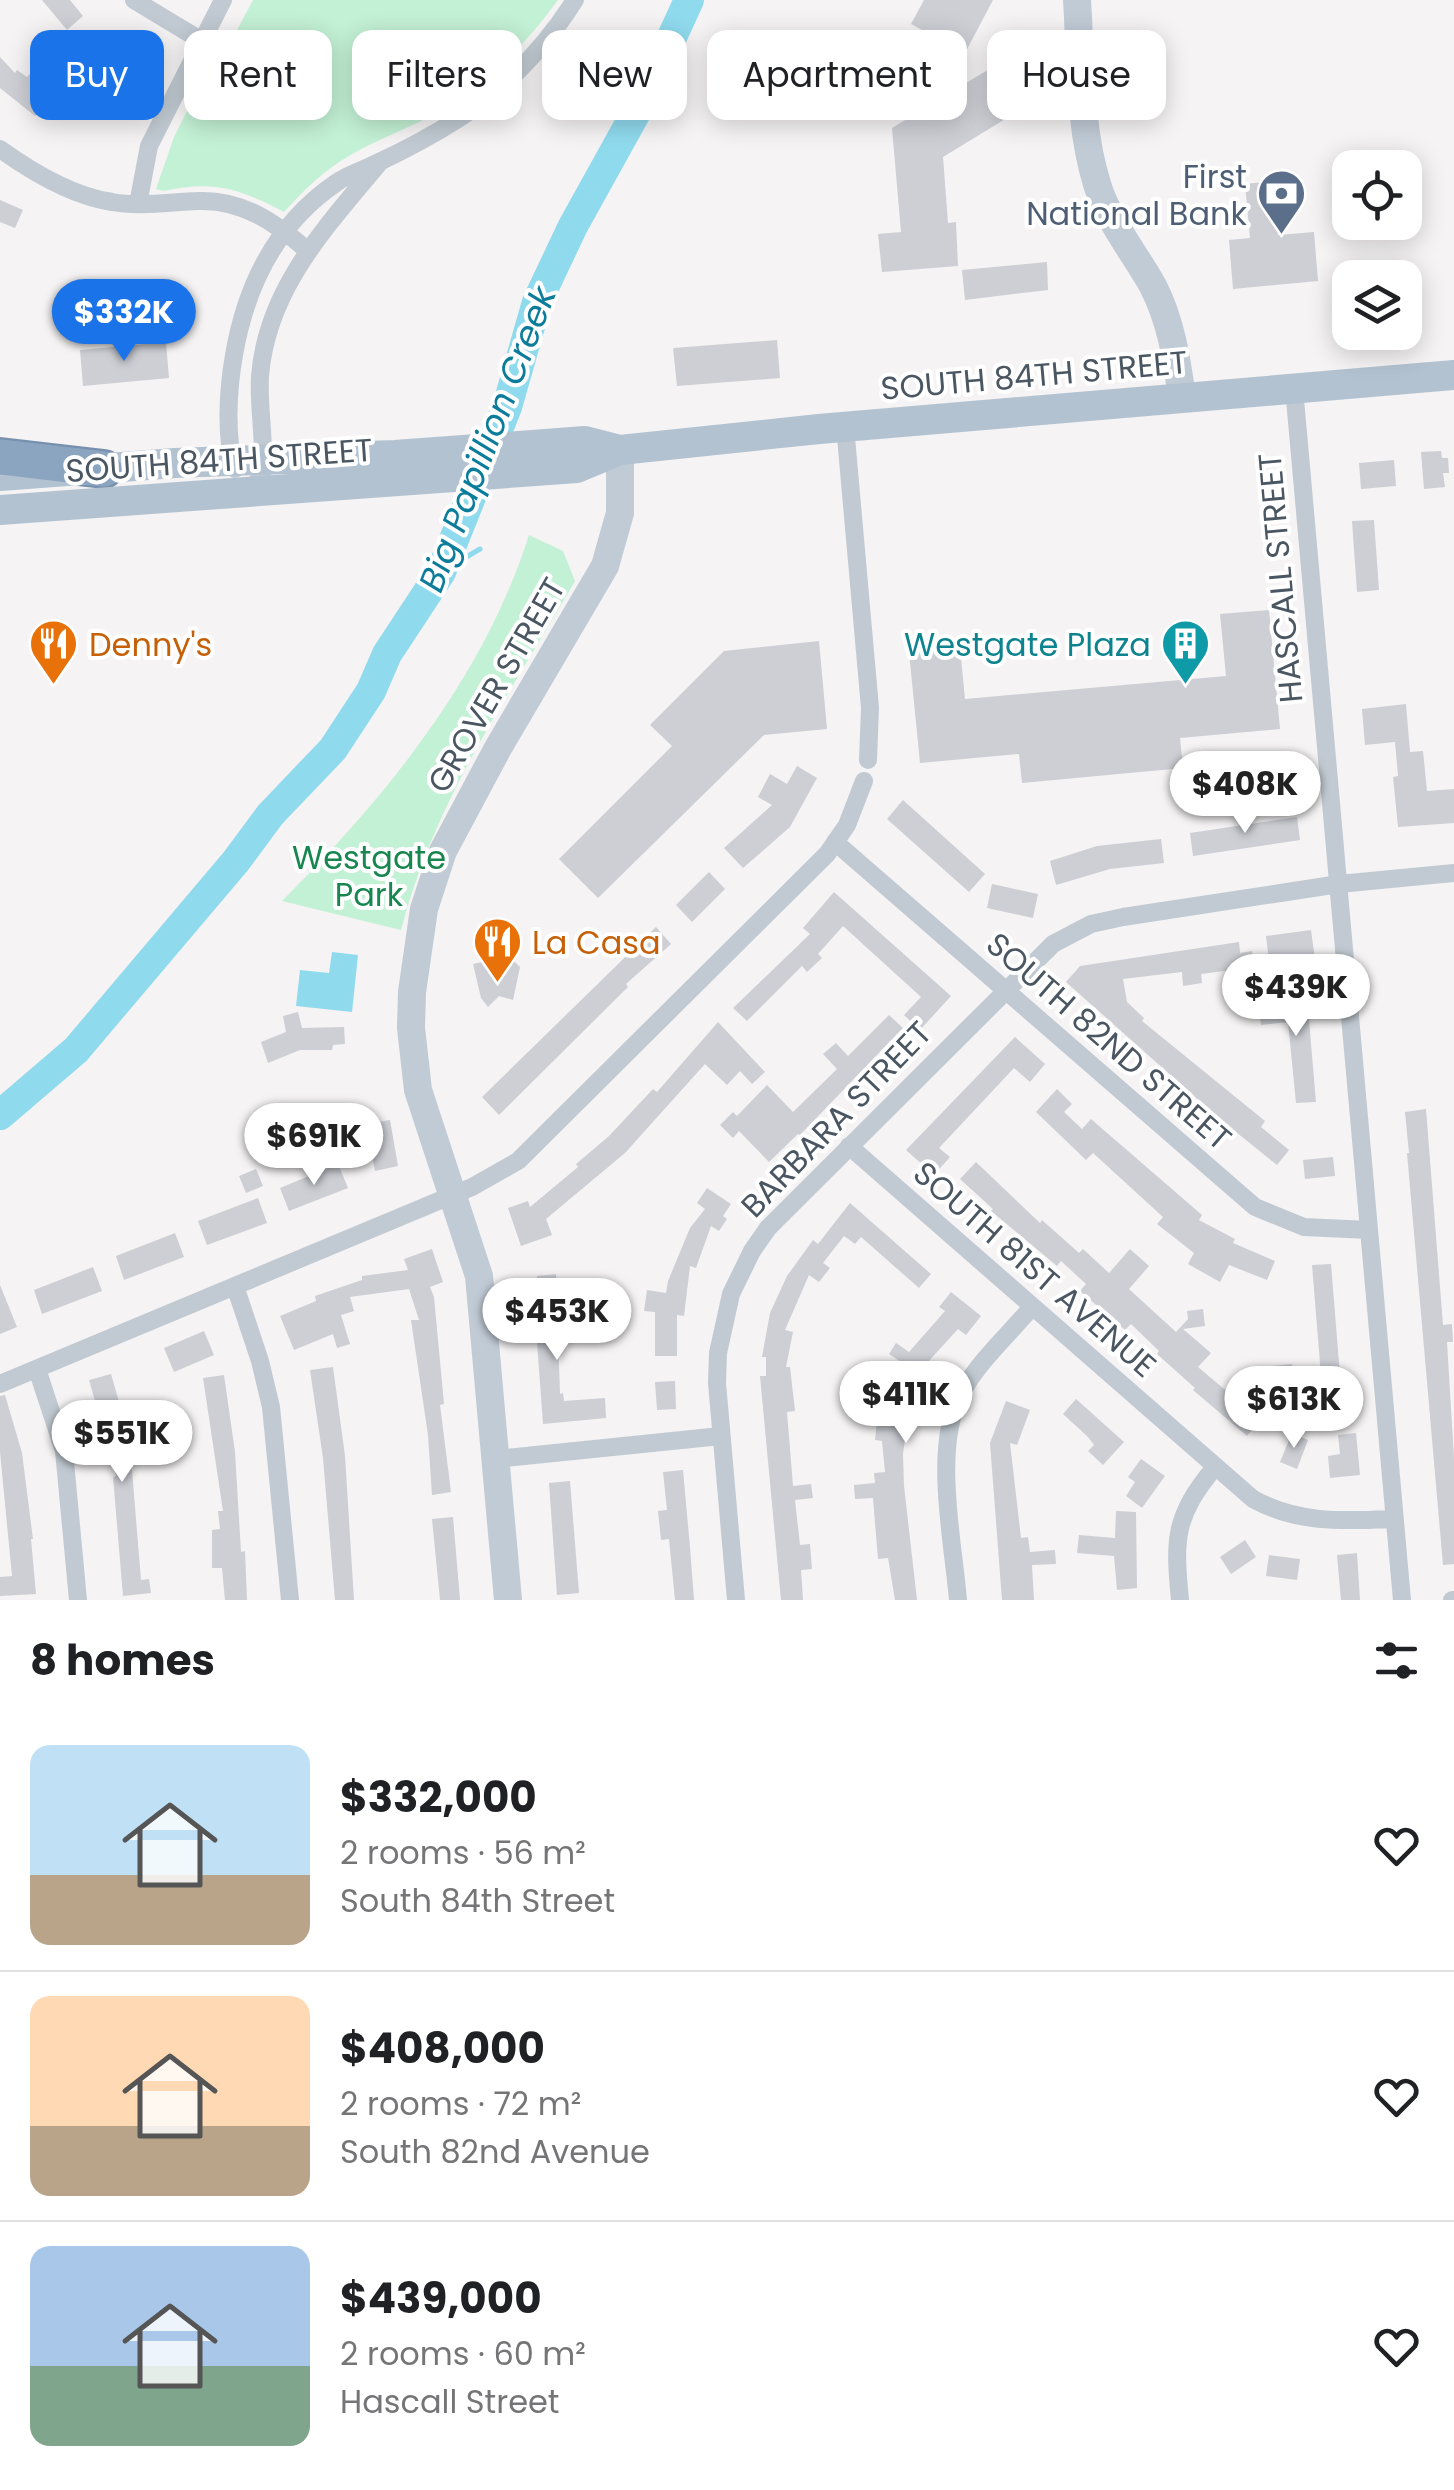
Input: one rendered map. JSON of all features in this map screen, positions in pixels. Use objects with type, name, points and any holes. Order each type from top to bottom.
[{"type":"highway","points":[[0,457],[104,468]]},
{"type":"main road","name":"SOUTH 84TH STREET","points":[[0,510],[249,493],[390,470],[581,455],[845,426],[1454,375]]},
{"type":"main road","name":"SOUTH 84TH STREET","points":[[0,476],[264,460],[390,470]]},
{"type":"street","points":[[134,0],[184,30]]},
{"type":"street","points":[[208,30],[223,0]]},
{"type":"street","points":[[380,162],[308,251],[282,295],[264,349],[260,379],[262,477],[249,493],[238,480],[233,462],[232,368],[239,325],[264,259],[284,230],[339,180],[380,162],[482,102],[517,72],[575,0]]},
{"type":"street","points":[[1076,0],[1086,128],[1097,184],[1108,212],[1162,306],[1178,365],[1182,398]]},
{"type":"street","points":[[138,204],[149,146],[184,77]]},
{"type":"street","points":[[0,149],[64,186],[112,202],[228,203],[260,214],[308,251]]},
{"type":"street","name":"HASCALL STREET","points":[[1294,388],[1402,1600]]},
{"type":"street","points":[[845,426],[870,708],[868,760]]},
{"type":"street","name":"GROVER STREET","points":[[508,1600],[479,1276],[424,1118],[414,1062],[412,992],[424,909],[444,851],[463,810],[606,566],[620,513],[620,450]]},
{"type":"street","points":[[0,1384],[499,1173],[534,1148],[827,854],[847,825],[864,780]]},
{"type":"street","name":"SOUTH 82ND STREET","points":[[835,842],[1255,1207],[1304,1227],[1369,1230]]},
{"type":"street","name":"BARBARA STREET","points":[[736,1600],[721,1436],[718,1353],[725,1313],[738,1276],[768,1228],[849,1146],[1053,944],[1091,924],[1339,884],[1454,874]]},
{"type":"street","name":"SOUTH 81ST AVENUE","points":[[849,1146],[1252,1498],[1289,1515],[1329,1522],[1394,1518]]},
{"type":"street","points":[[235,1286],[271,1407],[290,1600]]},
{"type":"street","points":[[958,1600],[946,1455],[952,1416],[971,1378],[1032,1308]]},
{"type":"street","points":[[37,1369],[64,1451],[78,1600]]},
{"type":"street","points":[[495,1459],[721,1436]]},
{"type":"street","points":[[1180,1600],[1176,1555],[1179,1524],[1194,1492],[1214,1468]]},
{"type":"green space","points":[[253,0],[558,0],[522,44],[522,30],[352,30],[352,120],[421,120],[340,162],[314,181],[284,212],[226,189],[156,189],[184,117],[332,120],[332,30],[237,30]]},
{"type":"green space","name":"Westgate Park","points":[[529,535],[563,551],[575,581],[453,793],[415,883],[401,930],[282,901],[358,820],[428,732],[486,637]]},
{"type":"water","points":[[332,952],[358,955],[352,1012],[296,1006],[300,970],[329,973]]},
{"type":"building","points":[[42,0],[70,0],[83,16],[67,30]]},
{"type":"building","points":[[924,0],[993,0],[967,49],[967,30],[922,30],[911,24]]},
{"type":"building","points":[[0,57],[15,73],[17,70],[27,77],[30,73],[30,112],[0,88]]},
{"type":"building","points":[[987,70],[987,120],[1004,120],[943,157],[948,223],[956,222],[958,266],[882,272],[878,234],[901,232],[892,128],[905,120],[967,120],[967,83]]},
{"type":"building","name":"First National Bank","points":[[1273,181],[1278,235],[1314,232],[1318,281],[1233,289],[1229,240],[1250,238],[1245,184]]},
{"type":"building","points":[[0,200],[23,210],[15,228],[0,222]]},
{"type":"building","points":[[1047,262],[1048,290],[965,300],[962,270]]},
{"type":"building","points":[[777,340],[780,378],[677,386],[673,348]]},
{"type":"building","points":[[166,342],[169,378],[83,386],[80,350]]},
{"type":"building","points":[[1441,451],[1442,458],[1448,458],[1449,473],[1443,473],[1445,487],[1424,489],[1421,452]]},
{"type":"building","points":[[1394,460],[1396,486],[1361,489],[1359,463]]},
{"type":"building","points":[[1374,520],[1379,590],[1357,592],[1352,521]]},
{"type":"building","name":"Westgate Plaza","points":[[1269,610],[1280,729],[1180,738],[1183,768],[1022,783],[1019,754],[920,763],[908,642],[959,637],[965,699],[1226,676],[1220,614]]},
{"type":"building","points":[[819,641],[827,729],[764,735],[598,898],[559,859],[672,746],[650,725],[724,651]]},
{"type":"building","points":[[1406,704],[1410,752],[1423,751],[1427,791],[1454,789],[1454,823],[1398,827],[1393,777],[1398,776],[1395,742],[1365,745],[1362,709]]},
{"type":"building","points":[[797,766],[817,778],[790,827],[743,868],[724,848],[772,805],[758,797],[770,774],[787,784]]},
{"type":"building","points":[[903,800],[985,874],[969,892],[887,819]]},
{"type":"building","points":[[1297,817],[1300,840],[1193,856],[1190,833]]},
{"type":"building","points":[[1161,839],[1164,863],[1110,869],[1056,885],[1050,861],[1097,846]]},
{"type":"building","points":[[709,872],[725,889],[692,922],[676,905]]},
{"type":"building","points":[[992,884],[1038,894],[1033,918],[987,908]]},
{"type":"building","points":[[834,892],[951,996],[920,1030],[904,1015],[921,997],[843,926],[818,954],[822,958],[807,972],[802,966],[747,1021],[733,1008],[810,934],[803,928]]},
{"type":"building","points":[[656,927],[671,944],[626,984],[628,987],[499,1115],[482,1097]]},
{"type":"building","points":[[1311,930],[1315,959],[1269,961],[1266,936]]},
{"type":"building","points":[[1239,942],[1240,953],[1252,951],[1254,967],[1201,974],[1202,983],[1183,986],[1182,972],[1123,979],[1127,1002],[1144,1018],[1142,1021],[1265,1121],[1261,1127],[1289,1150],[1277,1165],[1066,982],[1080,966]]},
{"type":"building","name":"La Casa","points":[[489,947],[500,947],[520,967],[513,1000],[499,996],[488,1007],[481,998],[473,964],[487,961]]},
{"type":"building","points":[[1306,985],[1316,1102],[1296,1103],[1288,1022],[1261,1025],[1259,1007],[1289,1003],[1287,987]]},
{"type":"building","points":[[298,1012],[302,1028],[344,1027],[345,1044],[333,1045],[332,1050],[300,1050],[268,1063],[261,1042],[286,1032],[283,1016]]},
{"type":"building","points":[[889,1015],[903,1028],[769,1162],[739,1131],[733,1138],[720,1125],[733,1112],[737,1116],[767,1085],[793,1112],[837,1069],[823,1054],[836,1043],[848,1056]]},
{"type":"building","points":[[718,1022],[765,1072],[752,1084],[740,1071],[727,1085],[705,1064],[625,1153],[546,1219],[552,1235],[521,1246],[508,1208],[528,1201],[530,1207],[578,1167],[576,1164],[653,1089],[657,1092]]},
{"type":"building","points":[[1015,1037],[1045,1064],[1030,1082],[1014,1068],[939,1148],[950,1157],[934,1175],[906,1150]]},
{"type":"building","points":[[1057,1089],[1072,1104],[1064,1112],[1082,1129],[1091,1119],[1202,1215],[1199,1220],[1235,1239],[1233,1243],[1275,1261],[1267,1280],[1229,1265],[1220,1282],[1188,1264],[1194,1253],[1157,1224],[1163,1217],[1093,1153],[1086,1160],[1036,1112]]},
{"type":"building","points":[[1426,1109],[1443,1325],[1452,1324],[1453,1342],[1447,1342],[1454,1458],[1454,1564],[1443,1565],[1405,1112]]},
{"type":"building","points":[[390,1120],[398,1166],[375,1171],[366,1124]]},
{"type":"building","points":[[1333,1157],[1335,1176],[1305,1179],[1303,1160]]},
{"type":"building","points":[[976,1162],[1040,1223],[1042,1220],[1079,1253],[1083,1249],[1109,1273],[1130,1249],[1149,1266],[1129,1289],[1176,1332],[1188,1319],[1187,1311],[1203,1309],[1205,1326],[1183,1329],[1211,1353],[1198,1367],[1261,1420],[1247,1436],[1193,1390],[1131,1324],[1125,1330],[1080,1291],[1086,1284],[1061,1261],[1057,1266],[991,1211],[960,1179]]},
{"type":"building","points":[[338,1164],[348,1188],[289,1211],[280,1188]]},
{"type":"building","points":[[256,1169],[263,1186],[246,1193],[239,1176]]},
{"type":"building","points":[[707,1188],[731,1204],[723,1216],[727,1219],[719,1231],[711,1226],[696,1268],[690,1266],[684,1316],[677,1315],[677,1356],[655,1356],[655,1312],[644,1311],[647,1290],[666,1293],[690,1228],[705,1209],[697,1203]]},
{"type":"building","points":[[258,1198],[267,1223],[207,1245],[198,1221]]},
{"type":"building","points":[[850,1203],[931,1274],[919,1288],[861,1237],[855,1244],[844,1236],[823,1263],[830,1268],[819,1282],[809,1275],[785,1330],[793,1332],[786,1367],[790,1367],[795,1411],[787,1412],[793,1486],[811,1484],[813,1498],[795,1500],[800,1545],[810,1544],[812,1569],[801,1570],[803,1600],[781,1600],[760,1376],[766,1376],[766,1357],[762,1357],[770,1313],[787,1276],[813,1240],[818,1244]]},
{"type":"building","points":[[175,1233],[184,1257],[124,1280],[116,1256]]},
{"type":"building","points":[[432,1249],[443,1282],[430,1287],[451,1492],[432,1495],[428,1435],[411,1320],[419,1320],[409,1289],[350,1297],[354,1311],[341,1315],[350,1344],[337,1348],[333,1334],[294,1350],[280,1316],[316,1301],[315,1296],[362,1280],[362,1276],[408,1270],[404,1259]]},
{"type":"building","points":[[1331,1264],[1343,1412],[1319,1414],[1318,1400],[1323,1400],[1312,1265]]},
{"type":"building","points":[[93,1267],[102,1291],[42,1314],[34,1290]]},
{"type":"building","points":[[556,1274],[560,1394],[563,1393],[564,1401],[605,1398],[606,1418],[543,1424],[534,1301],[540,1301],[537,1276]]},
{"type":"building","points":[[0,1285],[17,1327],[0,1334]]},
{"type":"building","points":[[951,1292],[981,1316],[966,1335],[958,1329],[927,1363],[913,1404],[910,1403],[903,1454],[904,1486],[917,1600],[895,1600],[888,1558],[878,1559],[873,1498],[855,1499],[854,1485],[875,1483],[874,1473],[885,1472],[882,1441],[875,1440],[880,1393],[892,1397],[904,1364],[889,1354],[896,1343],[909,1352],[945,1311],[939,1307]]},
{"type":"building","points":[[204,1331],[214,1355],[174,1372],[164,1348]]},
{"type":"building","points":[[1292,1364],[1293,1383],[1273,1385],[1272,1366]]},
{"type":"building","points":[[333,1367],[345,1456],[354,1600],[335,1600],[323,1458],[310,1370]]},
{"type":"building","points":[[111,1374],[135,1457],[131,1458],[141,1580],[149,1579],[151,1593],[123,1596],[113,1477],[116,1476],[103,1407],[97,1408],[89,1380]]},
{"type":"building","points":[[224,1375],[235,1452],[247,1600],[225,1600],[222,1568],[212,1568],[212,1530],[220,1529],[218,1511],[223,1511],[203,1378]]},
{"type":"building","points":[[675,1381],[676,1409],[657,1410],[655,1382]]},
{"type":"building","points":[[5,1395],[22,1453],[36,1594],[0,1596],[0,1577],[12,1576],[0,1452],[0,1396]]},
{"type":"building","points":[[1076,1399],[1124,1442],[1103,1465],[1088,1451],[1094,1445],[1088,1437],[1063,1414]]},
{"type":"building","points":[[1006,1401],[1030,1410],[1017,1445],[1010,1443],[1021,1538],[1028,1537],[1030,1552],[1055,1550],[1056,1564],[1032,1565],[1034,1600],[1002,1600],[990,1443]]},
{"type":"building","points":[[1292,1433],[1308,1440],[1297,1469],[1280,1462]]},
{"type":"building","points":[[1356,1433],[1360,1475],[1330,1478],[1328,1456],[1340,1454],[1338,1435]]},
{"type":"building","points":[[1141,1459],[1165,1476],[1142,1508],[1126,1496],[1135,1482],[1128,1477]]},
{"type":"building","points":[[683,1470],[694,1600],[675,1600],[669,1539],[661,1540],[658,1511],[667,1510],[663,1472]]},
{"type":"building","points":[[570,1481],[579,1593],[557,1595],[549,1483]]},
{"type":"building","points":[[1116,1511],[1136,1512],[1137,1588],[1117,1590],[1114,1556],[1077,1553],[1079,1535],[1115,1538]]},
{"type":"building","points":[[453,1517],[460,1600],[440,1600],[432,1519]]},
{"type":"building","points":[[1245,1540],[1256,1557],[1231,1574],[1220,1557]]},
{"type":"building","points":[[1357,1553],[1360,1600],[1341,1600],[1337,1555]]},
{"type":"building","points":[[1269,1555],[1300,1559],[1297,1580],[1266,1576]]},
{"type":"waterway","name":"Big Papillion Creek","points":[[0,1115],[76,1050],[236,861],[270,815],[333,749],[371,691],[387,654],[441,572],[507,407],[537,302],[573,226],[644,98],[689,0]]},
{"type":"waterway","points":[[441,572],[480,549]]},
{"type":"place","name":"First National Bank","points":[[1282,236]]},
{"type":"place","name":"Denny's","points":[[54,686]]},
{"type":"place","name":"Westgate Plaza","points":[[1186,686]]},
{"type":"place","name":"La Casa","points":[[497,984]]}]
